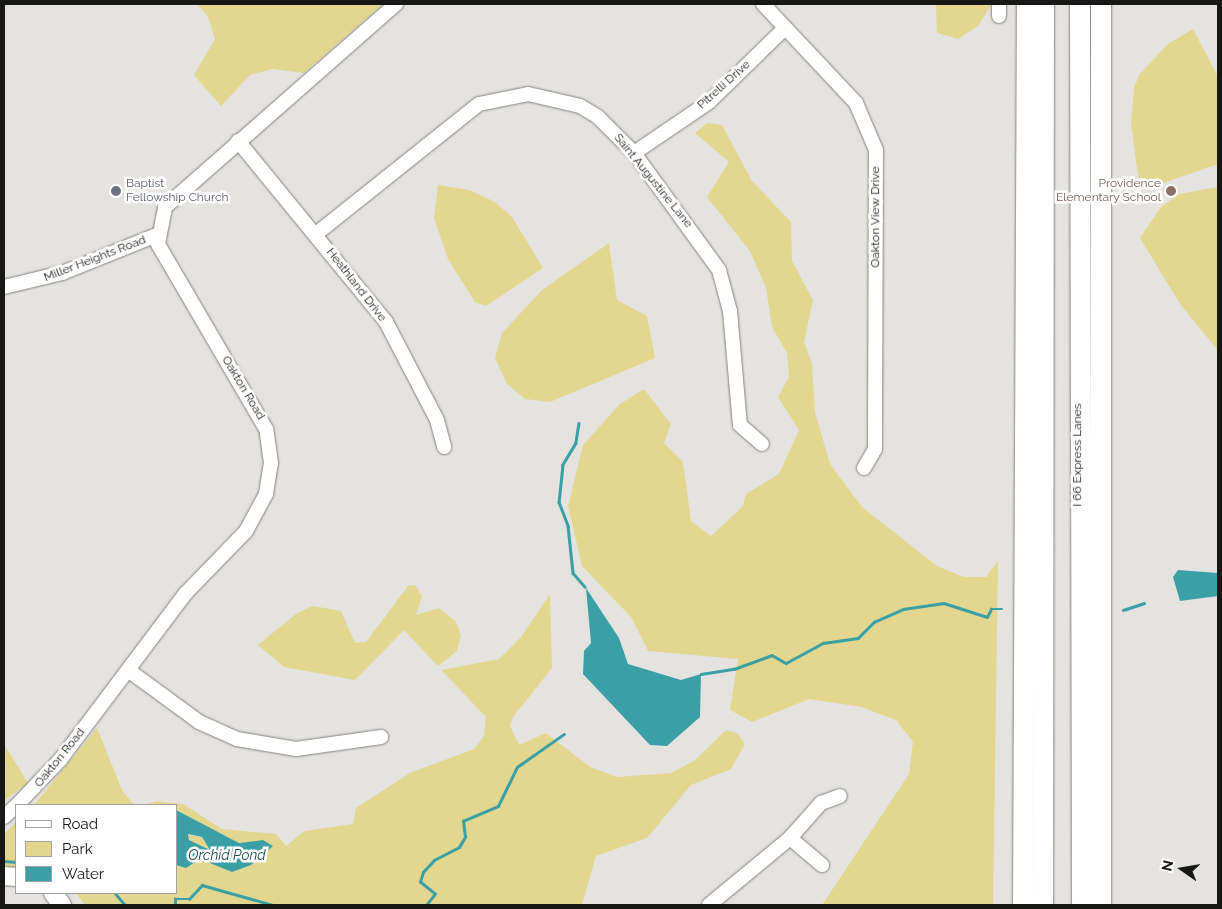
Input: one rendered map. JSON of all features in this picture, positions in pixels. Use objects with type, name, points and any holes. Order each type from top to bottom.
[{"type":"highway","points":[[1023,905],[1027,4]]},
{"type":"highway","points":[[1043,905],[1044,4]]},
{"type":"highway","name":"I 66 Express Lanes","points":[[1080,4],[1082,905]]},
{"type":"highway","points":[[1101,4],[1101,905]]},
{"type":"main road","points":[[54,894],[62,905]]},
{"type":"street","points":[[157,235],[170,200],[396,4]]},
{"type":"street","name":"Oakton View Drive","points":[[763,4],[856,102],[876,150],[875,449],[864,468]]},
{"type":"street","name":"Pitrelli Drive","points":[[634,153],[709,102],[785,28]]},
{"type":"street","name":"Saint Augustine Lane","points":[[316,234],[463,113],[499,98],[535,94],[580,106],[598,117],[634,153],[719,270],[730,311],[740,425],[762,444]]},
{"type":"street","name":"Heathland Drive","points":[[238,141],[316,234],[386,322],[437,420],[444,447]]},
{"type":"street","name":"Miller Heights Road","points":[[4,287],[62,273],[157,235]]},
{"type":"street","name":"Oakton Road","points":[[19,804],[60,760],[185,594],[253,522],[266,494],[271,463],[261,417],[169,266],[157,235]]},
{"type":"street","points":[[128,670],[198,722],[237,739],[296,749],[381,737]]},
{"type":"street","points":[[709,905],[790,838],[821,803],[840,796]]},
{"type":"street","name":"Oakton Road","points":[[4,817],[15,808]]},
{"type":"street","points":[[790,838],[822,865]]},
{"type":"green space","points":[[197,4],[383,4],[304,73],[272,69],[250,75],[221,106],[194,75],[215,39],[208,17]]},
{"type":"green space","points":[[936,4],[992,4],[978,26],[958,39],[937,33]]},
{"type":"green space","points":[[1193,29],[1218,77],[1218,164],[1140,191],[1131,123],[1134,88],[1139,75],[1168,44]]},
{"type":"green space","points":[[707,123],[722,125],[752,181],[791,222],[792,261],[813,300],[804,342],[812,363],[815,412],[830,464],[862,507],[937,566],[964,577],[986,577],[998,561],[993,905],[822,905],[909,774],[913,742],[896,720],[861,707],[809,699],[752,722],[730,710],[738,659],[648,651],[631,617],[582,566],[568,506],[583,445],[620,404],[644,389],[671,424],[664,443],[683,462],[691,521],[711,536],[743,506],[746,494],[779,474],[799,430],[778,397],[789,377],[787,353],[772,327],[766,288],[750,251],[707,197],[729,162],[695,133]]},
{"type":"green space","points":[[438,185],[469,190],[495,202],[512,217],[543,268],[486,306],[475,302],[448,259],[434,218]]},
{"type":"green space","points":[[1218,187],[1218,347],[1216,348],[1180,304],[1140,238],[1161,207],[1179,194]]},
{"type":"green space","points":[[609,243],[617,300],[647,316],[655,358],[550,402],[525,399],[507,384],[495,358],[502,333],[542,290]]},
{"type":"green space","points":[[415,585],[422,596],[416,615],[439,608],[456,622],[461,635],[457,651],[438,666],[404,630],[355,680],[284,667],[258,645],[297,613],[313,606],[341,611],[355,643],[366,642],[408,586]]},
{"type":"green space","points":[[550,594],[552,668],[513,717],[510,726],[519,745],[546,733],[590,767],[617,777],[671,773],[694,761],[726,730],[737,733],[745,744],[731,769],[691,785],[647,838],[596,856],[582,905],[85,905],[77,894],[178,894],[178,865],[191,866],[200,859],[233,872],[265,854],[263,840],[239,843],[178,811],[178,804],[148,804],[156,801],[183,804],[222,829],[276,834],[286,846],[304,831],[353,824],[356,808],[410,773],[474,749],[484,736],[486,717],[441,670],[499,659],[521,637]]},
{"type":"green space","points":[[97,728],[122,790],[133,804],[35,804]]},
{"type":"green space","points":[[4,744],[28,783],[4,801]]},
{"type":"green space","points":[[15,823],[15,871],[4,869],[4,834]]},
{"type":"green space","points":[[187,835],[202,837],[210,850],[191,841]]},
{"type":"water","points":[[1178,570],[1218,573],[1218,596],[1180,601],[1173,577]]},
{"type":"water","points":[[586,588],[619,638],[628,664],[681,680],[701,674],[700,717],[667,746],[650,745],[583,674],[584,651],[591,643]]},
{"type":"water","name":"Orchid Pond","points":[[178,811],[239,843],[263,840],[273,846],[251,865],[232,872],[200,859],[186,868],[178,866]],"holes":[[[188,834],[202,837],[210,850],[189,840]]]},
{"type":"waterway","points":[[579,423],[576,443],[563,465],[559,502],[568,526],[573,573],[585,587]]},
{"type":"waterway","points":[[701,674],[734,669],[772,655],[786,663],[823,643],[858,638],[874,622],[903,609],[944,603],[987,617],[991,609],[1002,609]]},
{"type":"waterway","points":[[1123,610],[1144,603]]},
{"type":"waterway","points":[[426,905],[435,894],[420,882],[423,872],[434,860],[459,847],[465,837],[463,821],[498,806],[517,767],[564,734]]},
{"type":"waterway","points":[[4,861],[15,862]]},
{"type":"waterway","points":[[175,905],[175,899],[189,899],[202,885],[273,905]]},
{"type":"waterway","points":[[116,894],[125,905]]},
{"type":"place","name":"Baptist Fellowship Church","points":[[116,191]]},
{"type":"place","name":"Providence Elementary School","points":[[1171,191]]}]
